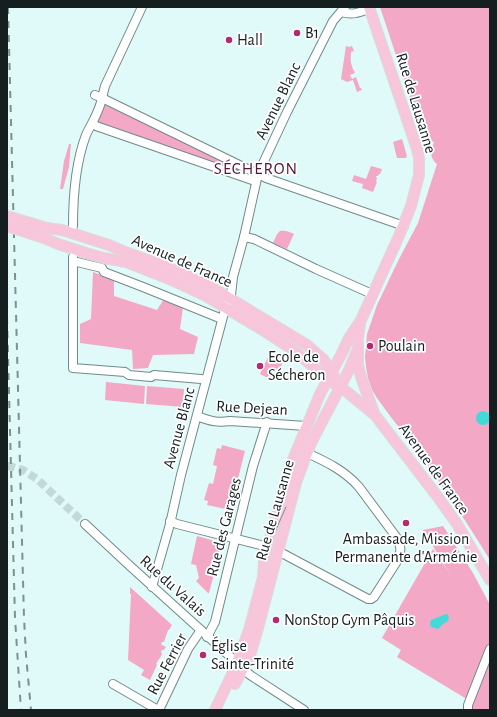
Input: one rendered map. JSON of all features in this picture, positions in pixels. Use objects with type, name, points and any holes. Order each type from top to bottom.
[{"type":"main road","name":"Rue de Lausanne","points":[[222,710],[240,666],[263,577],[264,562],[292,462],[320,394],[349,338],[361,320],[405,222],[418,183],[420,171],[416,144],[369,8]]},
{"type":"main road","name":"Avenue de France","points":[[7,216],[47,228],[62,230],[109,245],[181,273],[230,298],[307,345],[322,358],[330,376]]},
{"type":"main road","name":"Avenue de France","points":[[7,226],[104,258],[126,262],[200,293],[295,351],[311,364],[330,376],[340,387],[375,415],[456,523],[490,580]]},
{"type":"main road","name":"Rue de Lausanne","points":[[240,666],[251,652],[294,491],[307,453],[349,370],[358,348],[361,320]]},
{"type":"main road","points":[[358,348],[358,365],[361,378],[375,415]]},
{"type":"main road","points":[[215,710],[240,666]]},
{"type":"street","points":[[73,226],[76,174],[86,135],[100,109],[98,97],[105,86],[142,7]]},
{"type":"street","name":"Avenue Blanc","points":[[152,587],[222,318],[232,291],[233,277],[244,237],[258,174],[287,112],[333,21],[342,8],[348,14],[355,14],[369,8]]},
{"type":"street","points":[[98,97],[266,178],[405,222]]},
{"type":"street","points":[[93,123],[96,126],[252,180]]},
{"type":"street","points":[[244,237],[254,239],[372,294]]},
{"type":"street","points":[[206,380],[201,378],[154,375],[150,377],[129,375],[125,372],[73,368],[75,259],[102,268],[104,272],[222,318]]},
{"type":"street","points":[[216,292],[227,285],[233,277]]},
{"type":"street","name":"Rue Dejean","points":[[197,416],[216,422],[267,422],[306,426]]},
{"type":"street","name":"Rue des Garages","points":[[207,637],[215,622],[253,466],[267,422]]},
{"type":"street","points":[[278,551],[368,599],[374,597],[399,558],[400,545],[397,538],[353,480],[343,471],[307,453]]},
{"type":"street","points":[[170,521],[268,547]]},
{"type":"street","name":"Rue du Valais","points":[[85,524],[152,587],[250,675],[304,710]]},
{"type":"street","name":"Rue Ferrier","points":[[158,710],[188,649],[201,630]]},
{"type":"street","points":[[468,710],[468,705],[490,649]]},
{"type":"street","points":[[113,684],[158,710]]},
{"type":"shaded area","points":[[380,7],[490,7],[490,560],[465,520],[421,456],[377,398],[372,390],[368,378],[365,357],[367,334],[377,305],[418,223],[437,164],[431,154],[434,142],[423,137]]},
{"type":"shaded area","points":[[346,46],[352,46],[354,51],[351,52],[351,58],[355,73],[350,75],[352,79],[356,77],[362,90],[357,92],[353,80],[347,82],[341,79]]},
{"type":"shaded area","points":[[104,105],[107,105],[252,173],[251,179],[96,125]]},
{"type":"shaded area","points":[[402,139],[407,156],[406,158],[397,158],[393,142]]},
{"type":"shaded area","points":[[69,144],[71,144],[69,167],[63,189],[60,189],[64,161]]},
{"type":"shaded area","points":[[371,166],[382,169],[380,174],[376,176],[377,182],[373,192],[362,188],[363,184],[352,181],[354,175],[366,179]]},
{"type":"shaded area","points":[[280,231],[286,231],[294,234],[287,249],[273,243]]},
{"type":"shaded area","points":[[93,272],[114,280],[114,296],[157,310],[164,299],[183,307],[180,329],[198,337],[194,354],[153,355],[148,368],[133,369],[132,350],[80,343],[80,324],[91,319]]},
{"type":"shaded area","points":[[269,355],[283,362],[274,381],[260,374]]},
{"type":"shaded area","points":[[106,382],[145,386],[144,404],[105,400]]},
{"type":"shaded area","points":[[147,386],[184,389],[183,407],[146,404]]},
{"type":"shaded area","points":[[222,445],[245,451],[230,510],[207,505],[208,501],[204,500],[209,483],[213,484],[217,466],[213,465],[217,448],[221,449]]},
{"type":"shaded area","points":[[443,526],[473,573],[490,605],[490,648],[468,696],[465,698],[397,657],[401,650],[382,638],[433,549],[450,574],[423,530]]},
{"type":"shaded area","points":[[197,536],[222,543],[209,593],[196,581],[199,578],[196,565],[191,564]]},
{"type":"shaded area","points":[[130,587],[172,625],[168,630],[164,642],[161,644],[166,647],[161,652],[162,654],[156,664],[157,665],[150,680],[141,675],[144,670],[128,660]]},
{"type":"shaded area","points":[[490,655],[490,710],[473,710],[472,703]]},
{"type":"water","points":[[480,411],[486,411],[490,415],[490,421],[486,425],[480,425],[476,421],[476,415]]},
{"type":"water","points":[[446,614],[449,618],[447,622],[438,629],[431,627],[431,620]]},
{"type":"tunnel","points":[[7,466],[23,470],[37,479],[85,524]]},
{"type":"tram line","points":[[275,532],[286,507]]},
{"type":"railway","points":[[8,7],[24,618],[31,710]]},
{"type":"railway","points":[[7,317],[15,618],[21,710]]},
{"type":"place","name":"B1","points":[[297,33]]},
{"type":"place","name":"Hall","points":[[229,40]]},
{"type":"place","name":"Poulain","points":[[370,346]]},
{"type":"place","name":"Ecole de Sécheron","points":[[260,366]]},
{"type":"place","name":"Ambassade, Mission Permanente d'Arménie","points":[[406,523]]},
{"type":"place","name":"NonStop Gym Pâquis","points":[[276,620]]},
{"type":"place","name":"Église Sainte-Trinité","points":[[203,655]]},
{"type":"district","name":"SÉCHERON","points":[[256,168]]}]
